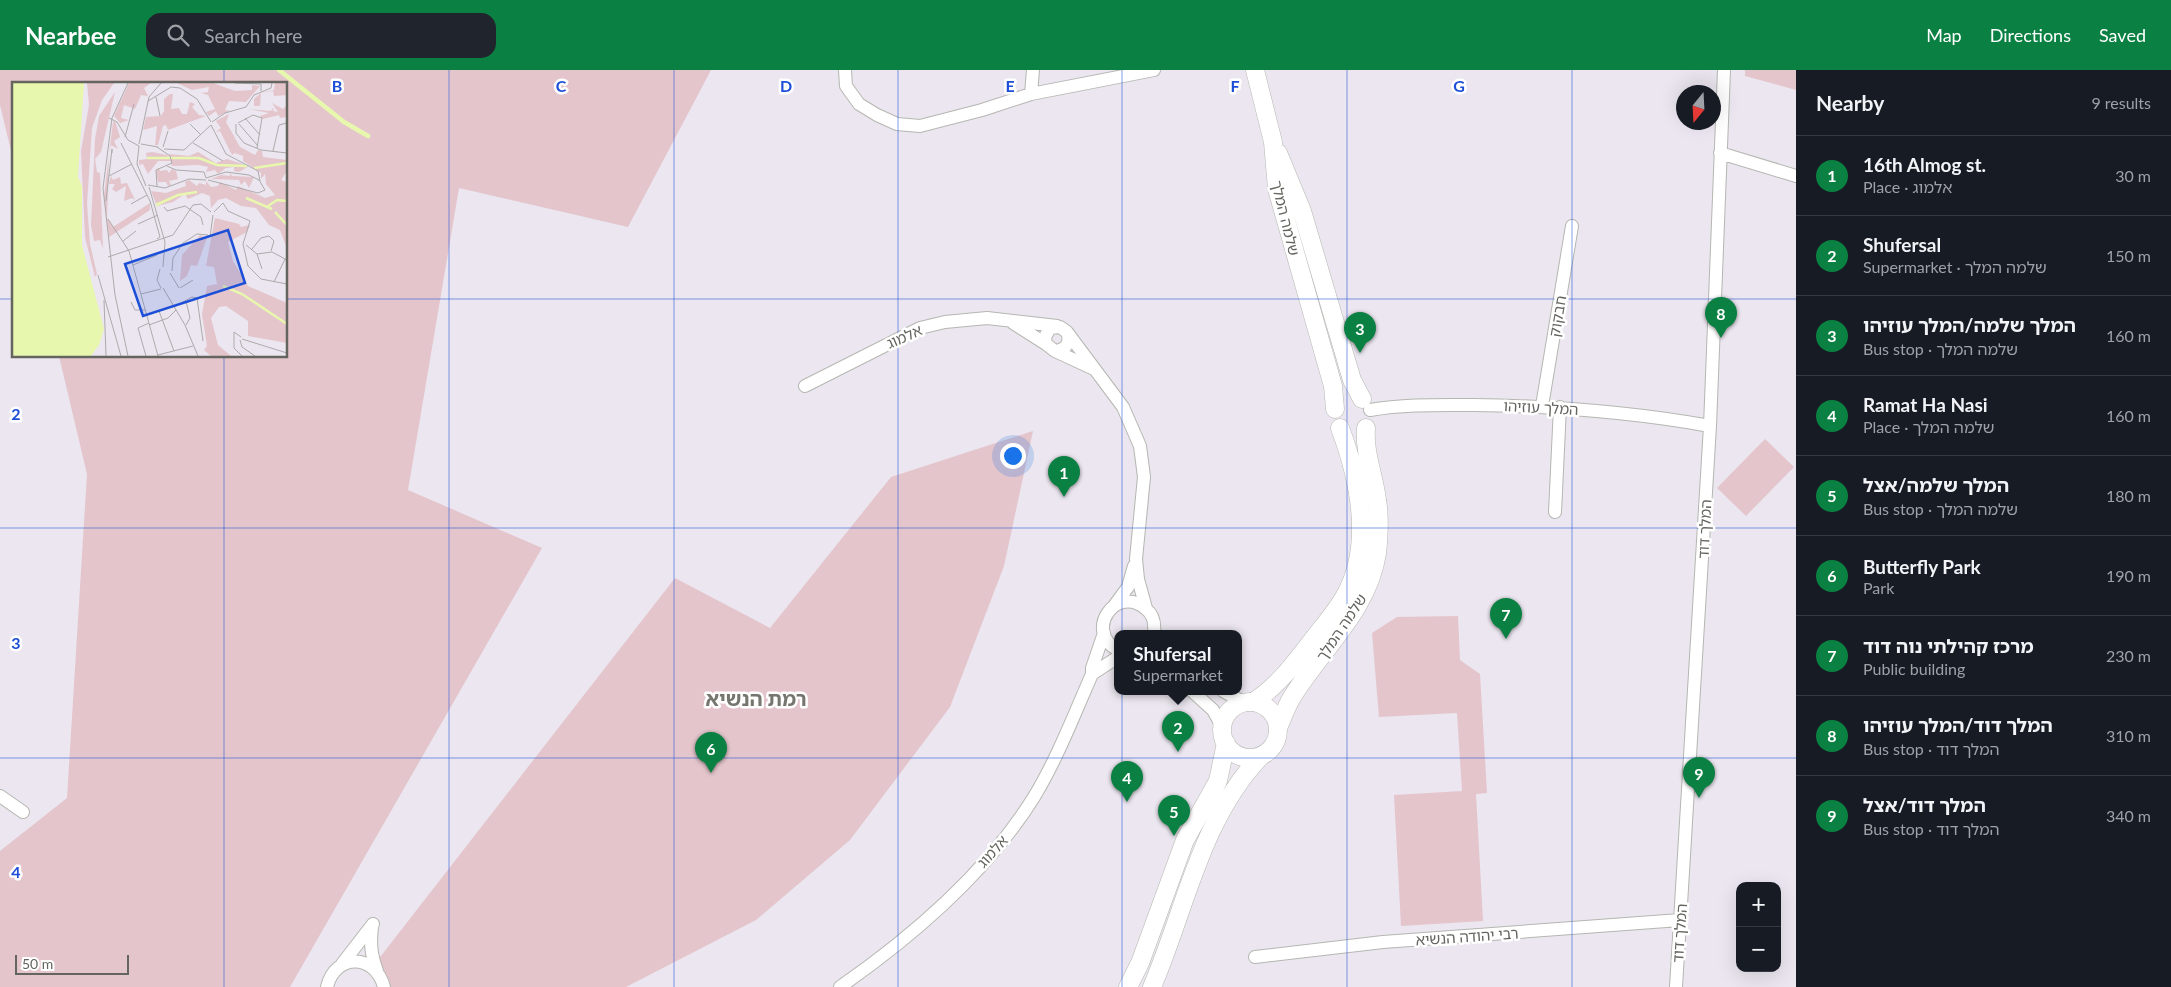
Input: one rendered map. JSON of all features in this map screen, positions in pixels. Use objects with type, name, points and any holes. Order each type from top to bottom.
[{"type":"street","points":[[845,70],[846,86],[859,104],[897,124],[920,126],[982,110],[1031,94],[1154,70]]},
{"type":"street","points":[[1031,94],[1033,70]]},
{"type":"street","name":"שלמה המלך","points":[[1255,70],[1273,142],[1277,189],[1333,386],[1335,409]]},
{"type":"street","name":"המלך דוד","points":[[1676,987],[1710,426],[1724,70]]},
{"type":"street","name":"שלמה המלך","points":[[1273,142],[1299,202],[1352,380],[1366,405]]},
{"type":"street","points":[[1720,153],[1796,176]]},
{"type":"street","name":"חבקוק","points":[[1542,406],[1572,226]]},
{"type":"street","name":"אלמוג","points":[[805,386],[920,328],[966,319],[987,318],[1057,326]]},
{"type":"street","name":"אלמוג","points":[[1011,322],[1051,348],[1098,372]]},
{"type":"street","points":[[1057,326],[1064,329],[1068,335],[1069,341],[1066,347],[1051,348],[1046,333],[1050,328],[1057,326]]},
{"type":"street","name":"אלמוג","points":[[840,987],[899,943],[984,862],[1010,832],[1034,796],[1069,727],[1092,674],[1092,668],[1104,633],[1104,621],[1128,586],[1136,559],[1144,477],[1140,446],[1123,407],[1068,335]]},
{"type":"street","points":[[1350,397],[1366,405],[1370,420],[1366,428],[1353,434],[1340,428],[1335,420],[1335,409],[1345,398],[1350,397]]},
{"type":"street","name":"המלך עוזיהו","points":[[1366,405],[1383,408],[1451,405],[1560,407],[1648,415],[1710,426]]},
{"type":"street","points":[[1555,512],[1560,407]]},
{"type":"street","name":"שלמה המלך","points":[[1249,702],[1279,683],[1338,607],[1353,579],[1360,552],[1361,520],[1354,480],[1340,428]]},
{"type":"street","name":"שלמה המלך","points":[[1278,728],[1294,693],[1360,601],[1373,572],[1378,546],[1379,518],[1377,499],[1365,446],[1366,428]]},
{"type":"street","name":"אלמוג","points":[[1136,559],[1139,584],[1146,608],[1154,621],[1154,630]]},
{"type":"street","points":[[1114,606],[1130,601],[1146,608]]},
{"type":"street","points":[[1104,633],[1110,645],[1114,648]]},
{"type":"street","points":[[1092,674],[1114,660]]},
{"type":"street","points":[[1196,695],[1213,710],[1224,735],[1236,754],[1244,757],[1261,756]]},
{"type":"street","points":[[1152,987],[1171,940],[1195,867],[1212,828],[1234,788],[1261,756],[1274,745],[1278,728],[1276,718],[1271,711],[1262,705],[1232,695]]},
{"type":"street","points":[[1128,987],[1140,963],[1185,840],[1218,781],[1224,735],[1230,712],[1237,705],[1249,702]]},
{"type":"street","points":[[0,796],[23,812]]},
{"type":"street","name":"רבי יהודה הנשיא","points":[[1255,957],[1383,942],[1680,920]]},
{"type":"street","points":[[326,984],[334,970],[342,964],[373,924],[370,942],[371,955],[384,987]]},
{"type":"street","points":[[342,964],[362,962],[377,971]]},
{"type":"shaded area","points":[[0,70],[711,70],[628,227],[459,188],[408,490],[542,548],[290,987],[0,987],[0,851],[67,798],[87,474],[59,358],[288,358],[288,82],[12,82],[12,155],[0,105]]},
{"type":"shaded area","points":[[1745,70],[1796,70],[1796,90],[1745,76]]},
{"type":"shaded area","points":[[1033,431],[1004,566],[950,707],[850,840],[756,920],[626,987],[391,987],[370,970],[675,578],[770,628],[891,477]]},
{"type":"shaded area","points":[[1765,439],[1794,467],[1746,516],[1717,488]]},
{"type":"shaded area","points":[[1458,616],[1460,660],[1480,674],[1487,793],[1476,794],[1483,921],[1401,926],[1394,795],[1462,791],[1457,713],[1379,717],[1372,633],[1397,617]]},
{"type":"waterway","points":[[279,70],[344,122],[368,136]]},
{"type":"place","name":"המלך דוד/המלך עוזיהו","points":[[1721,338]]},
{"type":"place","name":"המלך שלמה/המלך עוזיהו","points":[[1360,353]]},
{"type":"place","name":"16th Almog st.","points":[[1064,497]]},
{"type":"place","name":"מרכז קהילתי נוה דוד","points":[[1506,639]]},
{"type":"place","name":"Shufersal","points":[[1178,752]]},
{"type":"place","name":"Butterfly Park","points":[[711,773]]},
{"type":"place","name":"המלך דוד/אצל","points":[[1699,798]]},
{"type":"place","name":"Ramat Ha Nasi","points":[[1127,802]]},
{"type":"place","name":"המלך שלמה/אצל","points":[[1174,836]]},
{"type":"district","name":"רמת הנשיא","points":[[756,698]]}]
